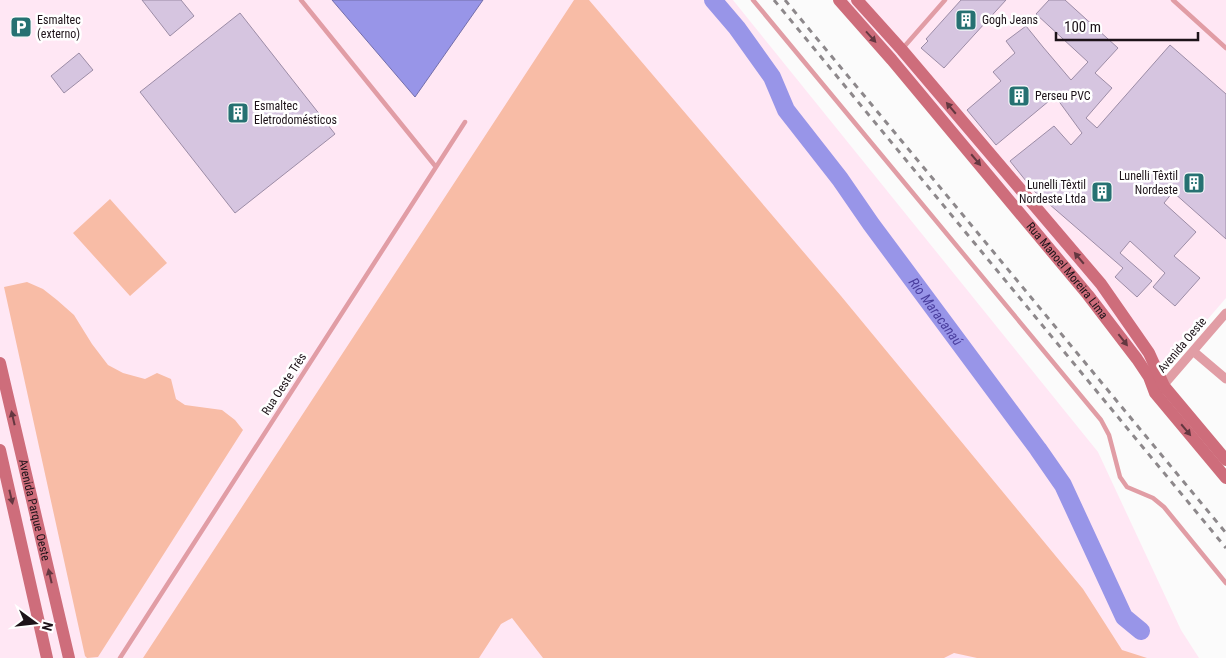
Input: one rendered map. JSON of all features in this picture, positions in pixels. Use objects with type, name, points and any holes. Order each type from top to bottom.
[{"type":"street","name":"Rua Manoel Moreira Lima","points":[[839,0],[892,60],[1088,295],[1137,358],[1148,377],[1226,460]]},
{"type":"street","name":"Rua Manoel Moreira Lima","points":[[857,0],[902,50],[1101,284],[1149,353],[1159,389],[1226,478]]},
{"type":"street","points":[[1088,295],[1101,284]]},
{"type":"street","name":"Avenida Oeste","points":[[1159,389],[1226,312]]},
{"type":"street","points":[[1193,351],[1226,379]]},
{"type":"street","name":"Avenida Parque Oeste","points":[[0,363],[68,658]]},
{"type":"street","name":"Avenida Parque Oeste","points":[[0,450],[47,658]]},
{"type":"lane","points":[[301,0],[436,167]]},
{"type":"lane","points":[[753,0],[1101,420],[1109,435],[1120,477],[1127,487],[1153,498],[1164,507],[1226,583]]},
{"type":"lane","points":[[902,50],[945,0]]},
{"type":"lane","points":[[1173,0],[1226,48]]},
{"type":"lane","name":"Rua Oeste Três","points":[[120,658],[465,122]]},
{"type":"shaded area","points":[[0,0],[733,0],[1098,452],[1181,630],[1199,658],[0,658]]},
{"type":"shaded area","points":[[332,0],[483,0],[415,97]]},
{"type":"shaded area","points":[[574,0],[589,0],[841,296],[1083,589],[1122,650],[1147,658],[977,658],[954,653],[944,658],[543,658],[512,618],[501,624],[479,658],[143,658]]},
{"type":"shaded area","points":[[847,0],[1226,0],[1226,298],[1158,377]]},
{"type":"shaded area","points":[[110,199],[167,263],[130,296],[73,233]]},
{"type":"shaded area","points":[[27,282],[43,289],[74,315],[108,365],[123,373],[145,379],[157,373],[171,379],[176,399],[185,405],[222,410],[235,420],[243,430],[98,657],[87,658],[85,656],[4,287]]},
{"type":"building","points":[[142,0],[181,0],[194,16],[170,36]]},
{"type":"building","name":"Gogh Jeans","points":[[961,0],[1006,0],[944,68],[921,48],[928,41],[926,39]]},
{"type":"building","points":[[1049,0],[1065,0],[1118,48],[1095,73],[1112,88],[1086,118],[1097,128],[1170,45],[1226,94],[1226,239],[1173,192],[1164,203],[1196,232],[1174,256],[1200,278],[1175,306],[1153,287],[1165,273],[1130,241],[1120,253],[1152,281],[1137,297],[1115,277],[1123,268],[1034,191],[1010,161],[1054,126],[1071,145],[1082,133],[1055,96],[996,145],[967,110],[1001,81],[993,72],[1015,53],[1006,41],[1026,26],[1071,80],[1088,62],[1036,14]]},
{"type":"building","name":"Esmaltec Eletrodomésticos","points":[[240,13],[335,134],[235,213],[140,92]]},
{"type":"building","points":[[79,53],[93,70],[64,93],[51,76]]},
{"type":"waterway","name":"Rio Maracanaú","points":[[713,0],[737,28],[772,77],[786,110],[840,179],[1063,485],[1124,617],[1141,631]]},
{"type":"railway","points":[[774,0],[1226,548]]},
{"type":"railway","points":[[785,0],[1226,533]]},
{"type":"place","name":"Gogh Jeans","points":[[966,20]]},
{"type":"place","name":"Esmaltec (externo)","points":[[21,27]]},
{"type":"place","name":"Perseu PVC","points":[[1019,96]]},
{"type":"place","name":"Esmaltec Eletrodomésticos","points":[[238,113]]},
{"type":"place","name":"Lunelli Têxtil Nordeste","points":[[1194,183]]},
{"type":"place","name":"Lunelli Têxtil Nordeste Ltda","points":[[1102,192]]}]
